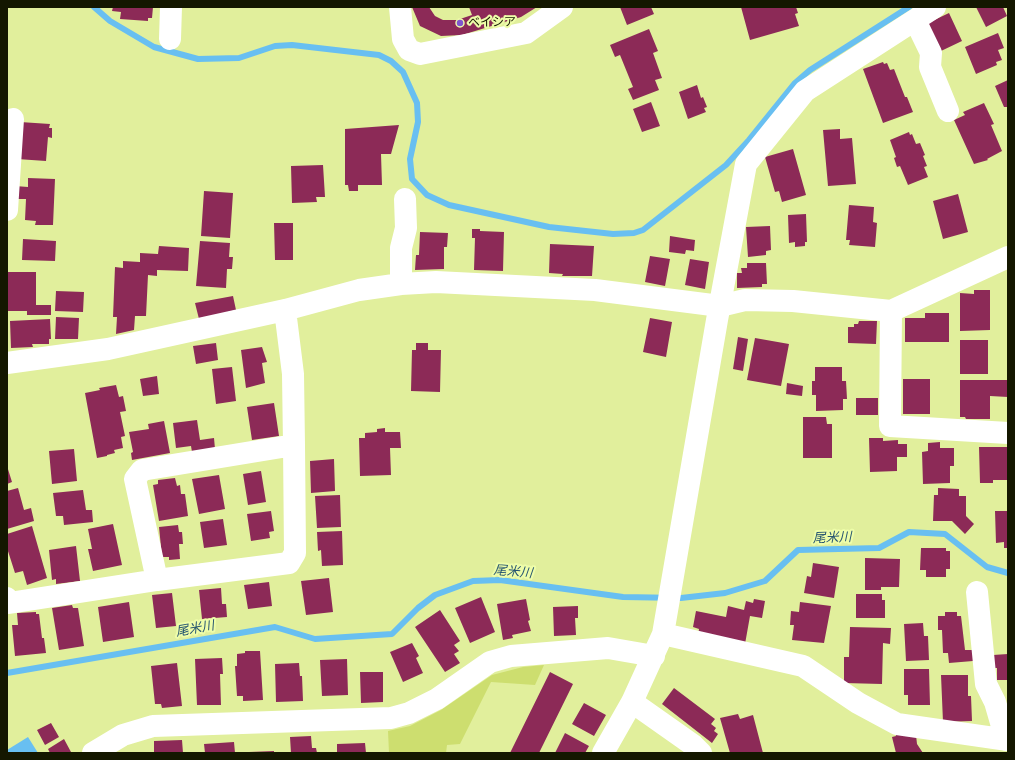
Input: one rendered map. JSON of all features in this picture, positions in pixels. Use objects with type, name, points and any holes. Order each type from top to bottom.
[{"type":"street","points":[[170,39],[171,7]]},
{"type":"street","points":[[400,7],[403,38],[409,50],[420,54],[526,32],[562,7]]},
{"type":"street","points":[[603,753],[632,702],[663,634],[746,164],[805,91],[935,7]]},
{"type":"street","points":[[915,20],[931,53],[930,67],[948,112]]},
{"type":"street","points":[[7,210],[13,118]]},
{"type":"street","points":[[401,284],[401,248],[406,228],[405,198]]},
{"type":"street","points":[[7,363],[108,349],[285,310],[359,290],[401,284],[436,282],[595,290],[720,306],[745,300],[793,301],[891,310],[1007,260]]},
{"type":"street","points":[[7,598],[9,603],[157,580],[288,563],[295,553],[294,445],[293,374],[285,310]]},
{"type":"street","points":[[891,310],[890,426],[1008,433]]},
{"type":"street","points":[[157,580],[135,479],[142,470],[294,445]]},
{"type":"street","points":[[663,634],[803,666],[858,703],[897,724],[1007,740],[1001,700],[986,684],[977,592]]},
{"type":"street","points":[[93,753],[123,735],[153,726],[392,718],[409,714],[437,699],[490,662],[511,656],[608,648],[654,656]]},
{"type":"street","points":[[632,702],[693,745],[701,753]]},
{"type":"green space","points":[[544,665],[535,685],[491,682],[460,744],[447,745],[446,753],[389,753],[388,731],[410,726],[441,710],[492,675],[523,667]]},
{"type":"water","points":[[28,737],[38,753],[7,753],[7,750]]},
{"type":"building","points":[[113,7],[153,7],[152,18],[148,18],[148,21],[120,19],[121,12],[112,11]]},
{"type":"building","name":"ベイシア","points":[[412,7],[429,7],[435,16],[443,20],[457,20],[472,15],[469,7],[537,7],[521,17],[462,35],[441,36],[420,26]]},
{"type":"building","points":[[620,7],[651,7],[654,14],[627,25]]},
{"type":"building","points":[[741,7],[796,7],[798,13],[795,14],[799,26],[750,40]]},
{"type":"building","points":[[976,7],[1003,7],[1007,16],[986,27]]},
{"type":"building","points":[[949,13],[962,41],[941,51],[928,23]]},
{"type":"building","points":[[649,29],[658,51],[653,53],[662,78],[655,80],[659,90],[633,100],[628,89],[633,87],[620,55],[615,57],[610,45]]},
{"type":"building","points":[[998,33],[1004,48],[998,50],[1002,60],[996,62],[997,65],[976,74],[965,47]]},
{"type":"building","points":[[883,62],[884,64],[887,63],[890,70],[894,69],[905,97],[907,97],[913,112],[883,123],[863,69]]},
{"type":"building","points":[[1008,80],[1008,110],[1007,107],[1004,107],[995,86]]},
{"type":"building","points":[[697,85],[701,98],[703,97],[707,107],[704,108],[706,112],[688,119],[679,92]]},
{"type":"building","points":[[651,102],[660,126],[642,132],[633,109]]},
{"type":"building","points":[[984,103],[994,124],[991,125],[1002,151],[987,159],[988,160],[974,164],[954,120],[965,115],[963,112]]},
{"type":"building","points":[[20,122],[50,124],[49,128],[52,128],[52,138],[48,137],[46,161],[17,159]]},
{"type":"building","points":[[399,125],[391,154],[381,154],[382,185],[358,185],[358,191],[349,191],[348,185],[345,185],[345,129]]},
{"type":"building","points":[[840,129],[840,139],[852,138],[856,184],[828,186],[823,130]]},
{"type":"building","points":[[909,132],[910,135],[912,134],[916,144],[920,143],[925,155],[923,156],[927,166],[924,167],[928,177],[908,185],[900,166],[897,167],[894,158],[896,157],[890,140]]},
{"type":"building","points":[[793,149],[806,195],[782,202],[779,191],[775,192],[765,157]]},
{"type":"building","points":[[323,165],[325,197],[316,197],[317,202],[292,203],[291,166]]},
{"type":"building","points":[[28,178],[55,179],[53,225],[35,225],[36,221],[25,220],[26,199],[15,199],[15,186],[28,187]]},
{"type":"building","points":[[204,191],[233,193],[230,238],[201,236]]},
{"type":"building","points":[[958,194],[968,232],[943,239],[933,201]]},
{"type":"building","points":[[849,205],[874,207],[873,222],[877,223],[875,247],[849,245],[850,240],[846,240]]},
{"type":"building","points":[[806,214],[807,242],[805,242],[805,246],[795,247],[795,242],[789,243],[788,215]]},
{"type":"building","points":[[274,223],[293,223],[293,260],[275,260]]},
{"type":"building","points":[[770,226],[771,250],[766,251],[766,255],[748,257],[746,227]]},
{"type":"building","points":[[472,229],[480,229],[480,231],[504,232],[503,271],[474,270],[475,238],[472,238]]},
{"type":"building","points":[[420,232],[448,233],[447,247],[444,247],[444,269],[415,270],[416,255],[419,255]]},
{"type":"building","points":[[670,236],[695,240],[694,251],[686,250],[685,254],[669,252]]},
{"type":"building","points":[[23,239],[56,241],[55,261],[22,260]]},
{"type":"building","points":[[200,241],[230,243],[229,257],[233,257],[232,269],[227,269],[226,288],[196,286]]},
{"type":"building","points":[[550,244],[594,246],[592,276],[562,276],[563,274],[549,273]]},
{"type":"building","points":[[159,246],[189,248],[188,271],[157,270],[157,276],[148,275],[146,316],[135,316],[134,330],[116,334],[117,317],[113,317],[115,267],[123,268],[123,261],[140,262],[140,253],[158,254]]},
{"type":"building","points":[[650,256],[670,259],[665,286],[645,282]]},
{"type":"building","points":[[690,259],[709,262],[705,289],[685,285]]},
{"type":"building","points":[[747,263],[766,263],[767,284],[762,284],[762,287],[737,288],[737,273],[742,273],[741,268],[747,268]]},
{"type":"building","points":[[8,272],[36,272],[36,305],[51,305],[51,315],[27,315],[27,311],[8,311]]},
{"type":"building","points":[[974,290],[990,290],[990,330],[960,331],[960,293],[974,294]]},
{"type":"building","points":[[56,291],[84,292],[83,312],[55,311]]},
{"type":"building","points":[[233,296],[236,310],[199,319],[195,303]]},
{"type":"building","points":[[925,313],[949,313],[949,342],[905,342],[905,318],[925,318]]},
{"type":"building","points":[[56,317],[79,318],[78,339],[55,339]]},
{"type":"building","points":[[650,318],[672,322],[666,357],[643,352]]},
{"type":"building","points":[[50,319],[51,339],[49,339],[49,344],[32,344],[33,347],[11,348],[10,321]]},
{"type":"building","points":[[859,321],[877,321],[876,344],[848,343],[848,327],[854,327],[854,324],[858,324]]},
{"type":"building","points":[[738,337],[748,339],[743,371],[733,369]]},
{"type":"building","points":[[755,338],[789,344],[781,386],[747,380]]},
{"type":"building","points":[[960,340],[988,340],[988,374],[960,374]]},
{"type":"building","points":[[216,343],[218,360],[196,364],[193,346]]},
{"type":"building","points":[[416,343],[428,343],[428,350],[441,350],[440,392],[411,391],[412,350],[416,350]]},
{"type":"building","points":[[262,347],[267,362],[262,363],[265,383],[246,388],[241,350]]},
{"type":"building","points":[[232,367],[236,401],[216,404],[212,369]]},
{"type":"building","points":[[815,367],[842,367],[842,381],[846,381],[847,399],[843,399],[843,410],[816,411],[816,395],[812,395],[812,381],[815,381]]},
{"type":"building","points":[[157,376],[159,394],[143,396],[140,379]]},
{"type":"building","points":[[903,379],[930,379],[930,414],[903,414]]},
{"type":"building","points":[[960,380],[1008,380],[1008,397],[990,396],[990,419],[966,419],[965,417],[960,417]]},
{"type":"building","points":[[787,383],[803,386],[802,396],[786,394]]},
{"type":"building","points":[[116,385],[119,397],[123,396],[126,411],[120,412],[125,436],[121,437],[123,448],[114,450],[115,453],[97,458],[85,393],[100,390],[99,388]]},
{"type":"building","points":[[856,398],[878,398],[878,415],[856,415]]},
{"type":"building","points":[[274,403],[279,436],[252,440],[247,407]]},
{"type":"building","points":[[803,417],[826,417],[827,424],[832,424],[832,458],[803,458]]},
{"type":"building","points":[[197,420],[200,440],[214,438],[215,449],[192,452],[191,446],[176,448],[173,423]]},
{"type":"building","points":[[164,421],[170,453],[132,460],[131,453],[133,452],[129,432],[149,429],[148,424]]},
{"type":"building","points":[[385,428],[385,432],[400,432],[401,448],[390,448],[391,475],[360,476],[359,438],[365,438],[365,433],[377,432],[377,429]]},
{"type":"building","points":[[869,438],[883,438],[883,441],[898,440],[898,444],[907,444],[907,457],[897,457],[897,471],[870,472]]},
{"type":"building","points":[[940,442],[940,448],[954,448],[954,466],[950,466],[950,483],[923,484],[922,452],[928,451],[928,443]]},
{"type":"building","points":[[979,447],[1008,447],[1008,480],[993,480],[993,483],[980,483]]},
{"type":"building","points":[[74,449],[77,481],[52,484],[49,451]]},
{"type":"building","points":[[334,459],[335,491],[311,493],[310,461]]},
{"type":"building","points":[[7,466],[12,482],[7,484]]},
{"type":"building","points":[[261,471],[266,502],[248,505],[243,474]]},
{"type":"building","points":[[219,475],[225,509],[199,514],[192,479]]},
{"type":"building","points":[[175,478],[177,486],[180,485],[181,494],[185,494],[188,516],[159,521],[153,485],[158,484],[158,480]]},
{"type":"building","points":[[18,488],[24,510],[31,508],[34,521],[7,529],[7,491]]},
{"type":"building","points":[[938,488],[959,489],[959,496],[966,496],[966,516],[974,524],[965,534],[952,521],[933,521],[934,495],[938,495]]},
{"type":"building","points":[[83,490],[86,510],[92,510],[93,522],[64,525],[63,516],[56,516],[53,493]]},
{"type":"building","points":[[340,495],[341,527],[317,528],[315,496]]},
{"type":"building","points":[[271,511],[274,531],[269,532],[270,538],[251,541],[247,514]]},
{"type":"building","points":[[995,511],[1008,511],[1008,548],[1004,548],[1004,542],[996,543]]},
{"type":"building","points":[[223,519],[227,545],[204,548],[200,522]]},
{"type":"building","points":[[113,524],[122,565],[93,571],[88,549],[92,549],[88,529]]},
{"type":"building","points":[[178,525],[179,532],[182,532],[183,544],[179,544],[180,559],[169,560],[169,557],[162,557],[159,527]]},
{"type":"building","points":[[32,526],[47,578],[27,585],[23,571],[15,573],[7,548],[7,534]]},
{"type":"building","points":[[342,531],[343,565],[322,566],[321,550],[318,551],[317,532]]},
{"type":"building","points":[[76,546],[80,581],[56,584],[56,579],[52,580],[49,550]]},
{"type":"building","points":[[921,548],[946,548],[946,551],[950,551],[950,569],[946,569],[946,577],[926,577],[926,570],[920,570]]},
{"type":"building","points":[[865,558],[900,559],[899,587],[881,587],[881,590],[865,590]]},
{"type":"building","points":[[813,563],[839,567],[834,598],[804,593],[807,576],[811,577]]},
{"type":"building","points":[[329,578],[333,612],[306,615],[301,581]]},
{"type":"building","points":[[269,582],[272,606],[248,609],[244,585]]},
{"type":"building","points":[[221,588],[222,604],[226,604],[227,617],[202,619],[199,590]]},
{"type":"building","points":[[172,593],[176,626],[156,628],[152,595]]},
{"type":"building","points":[[856,594],[882,594],[882,600],[885,600],[885,618],[856,618]]},
{"type":"building","points":[[481,597],[495,632],[470,643],[455,608]]},
{"type":"building","points":[[526,599],[530,620],[528,621],[531,631],[512,635],[513,638],[503,640],[497,604]]},
{"type":"building","points":[[754,599],[765,601],[762,618],[750,616],[745,644],[698,635],[699,629],[693,627],[696,611],[726,617],[728,606],[744,610],[746,601],[753,603]]},
{"type":"building","points":[[129,602],[134,637],[103,642],[98,607]]},
{"type":"building","points":[[800,602],[831,606],[824,643],[792,640],[794,625],[790,625],[791,611],[799,612]]},
{"type":"building","points":[[72,605],[73,608],[78,608],[84,646],[59,650],[52,608]]},
{"type":"building","points":[[578,606],[578,618],[575,618],[576,635],[554,636],[553,607]]},
{"type":"building","points":[[440,610],[460,641],[454,645],[459,651],[454,654],[460,663],[445,672],[415,627]]},
{"type":"building","points":[[36,612],[36,614],[39,614],[42,638],[44,638],[46,653],[15,656],[12,625],[18,625],[17,613]]},
{"type":"building","points":[[945,612],[957,612],[957,616],[961,616],[965,650],[973,650],[973,661],[949,663],[948,653],[943,653],[942,630],[938,630],[938,616],[945,616]]},
{"type":"building","points":[[923,623],[924,636],[928,636],[929,660],[906,661],[904,624]]},
{"type":"building","points":[[850,627],[891,628],[890,644],[883,643],[882,684],[844,683],[844,657],[849,657]]},
{"type":"building","points":[[412,643],[419,656],[416,658],[423,673],[403,682],[390,652]]},
{"type":"building","points":[[245,651],[260,651],[263,700],[243,701],[243,696],[237,696],[235,666],[237,666],[237,654],[245,653]]},
{"type":"building","points":[[1008,654],[1008,680],[997,680],[997,668],[994,668],[993,655]]},
{"type":"building","points":[[222,658],[223,674],[220,674],[221,705],[197,705],[195,659]]},
{"type":"building","points":[[347,659],[348,695],[322,696],[320,660]]},
{"type":"building","points":[[177,663],[182,706],[162,708],[161,704],[155,704],[151,666]]},
{"type":"building","points":[[299,663],[300,676],[302,676],[303,701],[276,702],[275,664]]},
{"type":"building","points":[[904,669],[929,669],[930,705],[908,705],[908,695],[904,695]]},
{"type":"building","points":[[360,672],[383,672],[383,702],[361,703]]},
{"type":"building","points":[[550,672],[573,684],[539,753],[510,753]]},
{"type":"building","points":[[941,675],[968,675],[968,696],[971,696],[972,721],[943,722]]},
{"type":"building","points":[[674,688],[715,719],[711,724],[716,728],[714,731],[718,734],[712,743],[662,704]]},
{"type":"building","points":[[584,703],[606,715],[594,736],[572,724]]},
{"type":"building","points":[[738,714],[740,719],[753,715],[763,753],[730,753],[720,718]]},
{"type":"building","points":[[51,723],[59,737],[45,745],[37,730]]},
{"type":"building","points":[[895,730],[916,735],[917,744],[923,753],[896,753],[892,737],[896,736]]},
{"type":"building","points":[[565,733],[589,746],[585,753],[555,753]]},
{"type":"building","points":[[311,736],[312,748],[316,748],[317,753],[291,753],[290,737]]},
{"type":"building","points":[[64,739],[71,752],[50,753],[48,749]]},
{"type":"building","points":[[182,740],[183,753],[154,753],[154,741]]},
{"type":"building","points":[[234,742],[235,753],[205,753],[204,744]]},
{"type":"building","points":[[365,743],[366,753],[337,753],[337,744]]},
{"type":"building","points":[[274,751],[274,753],[249,753],[249,752]]},
{"type":"waterway","points":[[94,7],[110,21],[154,47],[198,59],[239,58],[275,46],[292,45],[379,55],[391,61],[403,72],[417,103],[418,122],[410,159],[412,179],[427,195],[449,205],[549,227],[613,234],[634,233],[643,230],[726,165],[749,140],[795,83],[810,70],[909,7]]},
{"type":"waterway","name":"尾米川","points":[[7,673],[275,627],[315,639],[392,634],[418,608],[435,595],[473,581],[500,580],[623,597],[681,598],[725,593],[765,581],[798,550],[879,548],[909,532],[945,534],[987,567],[1008,573]]},
{"type":"place","name":"ベイシア","points":[[460,23]]}]
